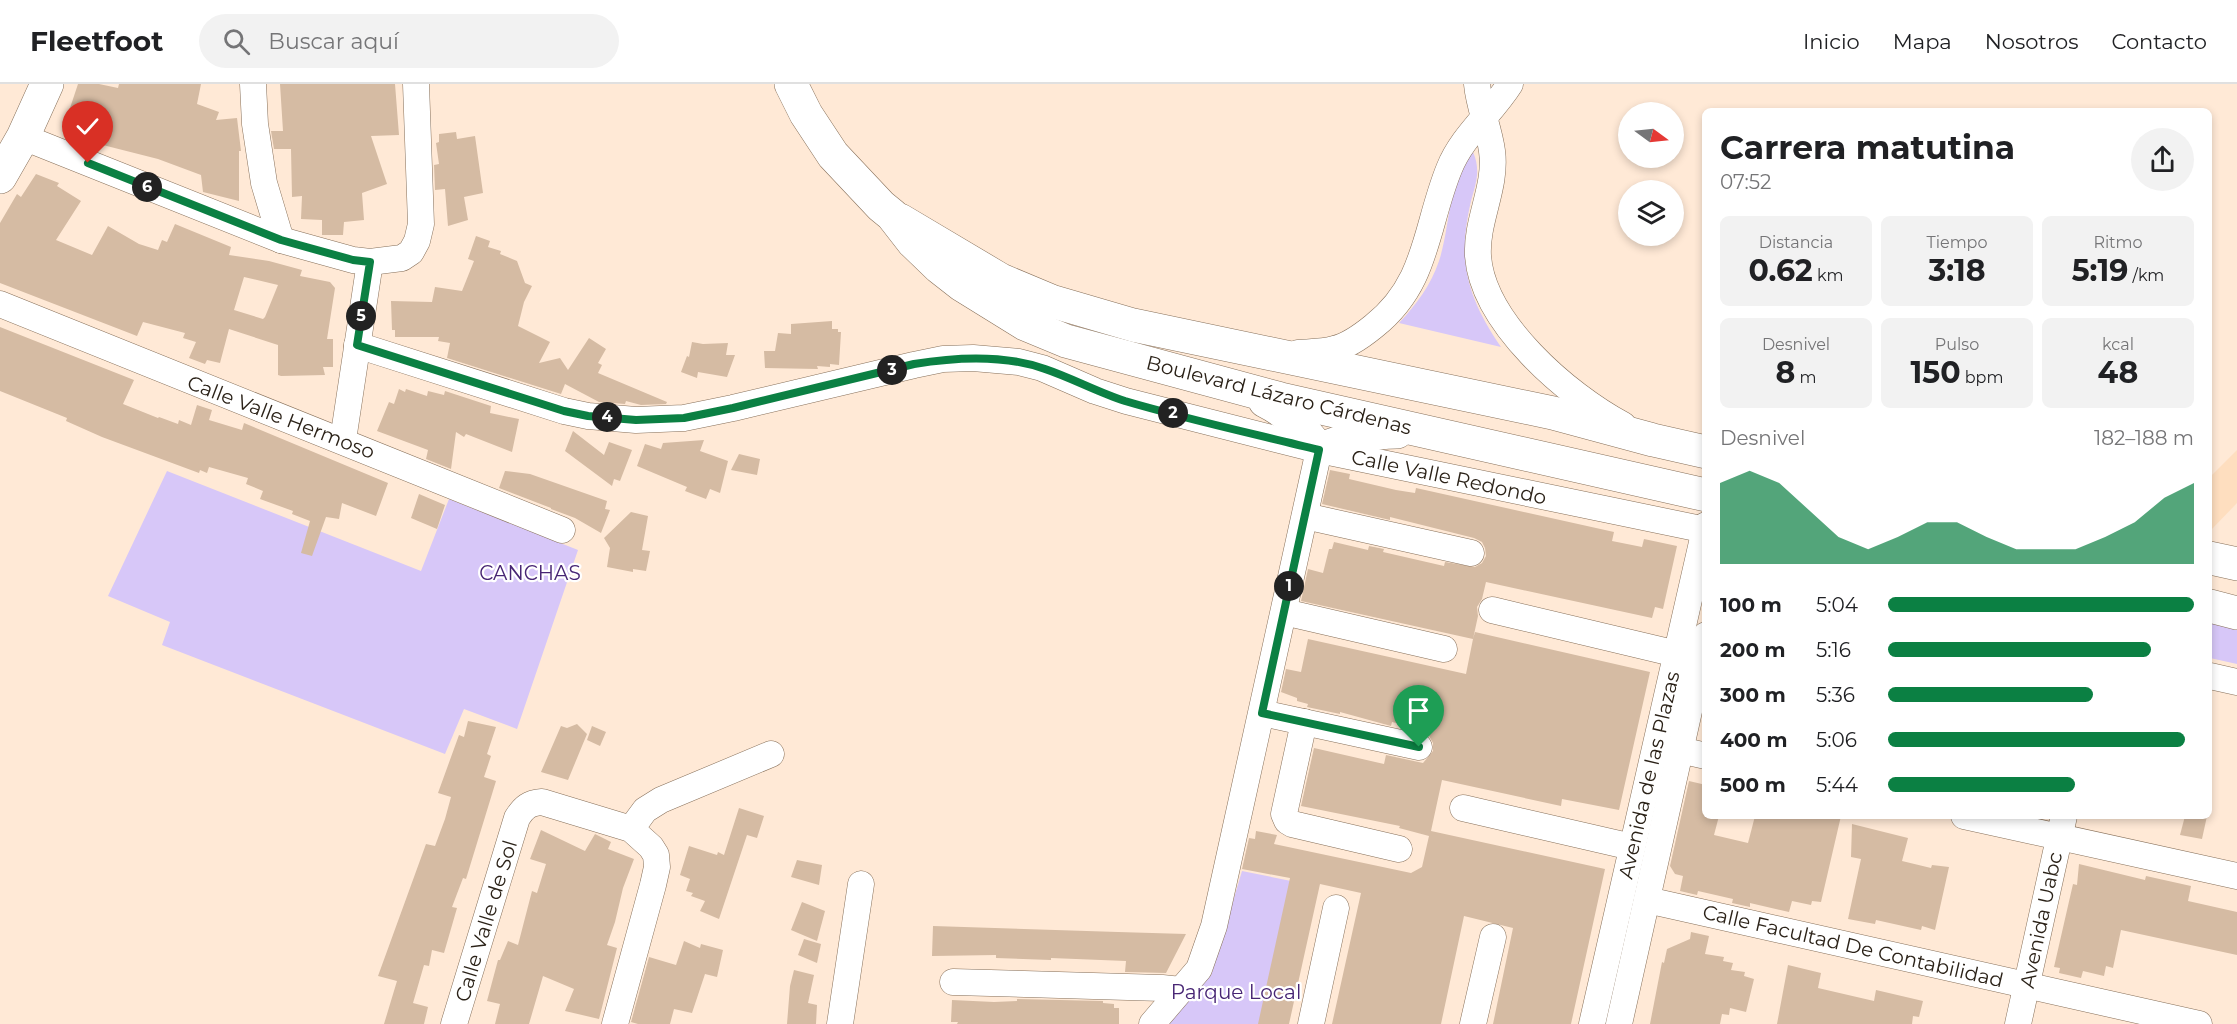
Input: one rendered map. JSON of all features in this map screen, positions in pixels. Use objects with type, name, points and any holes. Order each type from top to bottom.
[{"type":"main road","points":[[0,177],[23,137],[47,84]]},
{"type":"main road","name":"Boulevard Lázaro Cárdenas","points":[[791,84],[806,114],[833,155],[880,206],[1001,280],[1051,301],[1133,325],[1552,413],[1702,451]]},
{"type":"main road","name":"Boulevard Lázaro Cárdenas","points":[[892,215],[939,267],[990,304],[1024,324],[1066,341],[1281,399],[1702,494]]},
{"type":"main road","points":[[1230,385],[1268,402],[1290,416],[1304,429],[1319,450],[1344,440],[1381,432],[1433,432]]},
{"type":"main road","points":[[2212,558],[2237,564]]},
{"type":"main road","points":[[2212,607],[2237,613]]},
{"type":"street","points":[[253,84],[255,124],[264,183],[281,240]]},
{"type":"street","points":[[23,137],[281,240],[353,260],[370,262],[402,258],[411,252],[417,241],[421,224],[416,84]]},
{"type":"street","points":[[1477,84],[1492,151],[1492,177],[1478,255],[1485,285],[1500,316],[1519,342],[1571,391],[1604,415],[1653,440]]},
{"type":"street","points":[[1271,355],[1335,349],[1362,336],[1389,314],[1409,288],[1421,260],[1449,170],[1459,148],[1510,84]]},
{"type":"street","points":[[343,440],[370,262]]},
{"type":"street","name":"Calle Valle Hermoso","points":[[0,304],[562,530]]},
{"type":"street","name":"Calle Valle Redondo","points":[[357,345],[564,411],[588,416],[636,420],[684,418],[943,359],[973,358],[1019,362],[1042,368],[1095,391],[1126,401],[1319,450],[1702,527]]},
{"type":"street","points":[[1152,1024],[1199,969],[1214,926],[1319,450]]},
{"type":"street","points":[[1305,516],[1471,553]]},
{"type":"street","name":"Avenida de las Plazas","points":[[1592,1024],[1677,654],[1701,568]]},
{"type":"street","points":[[1492,610],[1677,654]]},
{"type":"street","points":[[1284,612],[1444,649]]},
{"type":"street","name":"Avenida de las Plazas","points":[[1619,1024],[1702,654]]},
{"type":"street","points":[[2212,676],[2237,682]]},
{"type":"street","points":[[1262,713],[1419,747]]},
{"type":"street","points":[[1304,722],[1284,814],[1287,820],[1292,824],[1399,849]]},
{"type":"street","points":[[1680,750],[1702,755]]},
{"type":"street","points":[[615,1024],[657,867],[656,855],[651,847],[631,829],[645,810],[661,800],[771,754]]},
{"type":"street","name":"Calle Valle de Sol","points":[[454,1024],[517,819],[523,809],[531,803],[542,802],[631,829]]},
{"type":"street","points":[[1463,808],[1632,847]]},
{"type":"street","points":[[1991,819],[2062,827],[2237,876]]},
{"type":"street","name":"Avenida Uabc","points":[[2018,1024],[2062,827]]},
{"type":"street","points":[[840,1024],[861,884]]},
{"type":"street","name":"Calle Facultad De Contabilidad","points":[[1647,900],[2199,1024]]},
{"type":"street","points":[[1311,1024],[1336,908]]},
{"type":"street","points":[[1473,1024],[1493,937]]},
{"type":"street","points":[[953,982],[1181,990]]},
{"type":"shaded area","points":[[2237,450],[2237,503],[2212,529],[2212,475]]},
{"type":"green space","points":[[1473,152],[1477,165],[1477,176],[1467,222],[1465,260],[1468,278],[1480,312],[1501,347],[1399,323],[1422,294],[1436,270],[1458,176]]},
{"type":"green space","name":"CANCHAS","points":[[167,471],[421,571],[449,499],[578,550],[517,729],[464,709],[445,754],[162,645],[170,622],[108,596]]},
{"type":"green space","points":[[2212,622],[2237,628],[2237,664],[2212,658]]},
{"type":"green space","name":"Parque Local","points":[[1242,871],[1291,881],[1259,1024],[1169,1024],[1172,1013],[1211,975]]},
{"type":"building","points":[[78,84],[99,84],[118,88],[119,84],[201,84],[197,104],[219,112],[216,120],[237,118],[241,151],[239,151],[239,201],[203,192],[201,175],[158,159],[91,142],[96,127],[67,117]]},
{"type":"building","points":[[280,84],[395,84],[399,135],[371,136],[387,184],[362,193],[364,220],[344,222],[343,235],[322,235],[322,220],[301,219],[302,196],[292,197],[291,149],[274,149],[271,131],[283,131]]},
{"type":"building","points":[[456,132],[457,139],[475,136],[483,193],[464,197],[468,220],[448,226],[445,189],[435,190],[434,165],[439,164],[436,143],[439,142],[439,134]]},
{"type":"building","points":[[36,174],[59,183],[57,186],[81,201],[56,240],[92,255],[108,226],[139,244],[158,250],[162,240],[167,242],[175,224],[231,247],[229,255],[269,261],[302,270],[300,276],[330,282],[335,288],[327,339],[333,339],[333,367],[323,367],[325,375],[278,375],[278,345],[229,329],[220,363],[207,360],[205,364],[189,358],[196,342],[183,338],[185,333],[143,322],[137,336],[0,283],[0,223],[17,194],[21,197]],"holes":[[[244,277],[278,285],[263,319],[234,310]]]},
{"type":"building","points":[[476,236],[490,241],[488,247],[501,251],[500,254],[517,261],[525,283],[532,286],[524,302],[518,326],[550,342],[539,363],[560,358],[568,370],[589,338],[606,349],[598,363],[602,365],[598,373],[667,402],[666,404],[641,405],[626,401],[625,404],[599,402],[565,384],[561,394],[447,358],[450,343],[438,341],[439,337],[395,337],[395,330],[392,330],[391,301],[432,302],[435,287],[462,291],[474,261],[468,259]]},
{"type":"building","points":[[832,321],[832,329],[838,329],[838,332],[841,332],[839,365],[817,366],[818,369],[765,368],[764,351],[775,351],[778,333],[791,334],[791,324]]},
{"type":"building","points":[[0,327],[134,380],[123,404],[158,418],[178,424],[179,420],[191,425],[197,405],[212,410],[209,420],[242,430],[244,423],[388,483],[376,516],[342,503],[339,519],[326,517],[312,556],[301,553],[310,521],[292,514],[293,511],[260,499],[263,491],[246,484],[248,478],[209,467],[207,473],[200,470],[199,473],[102,437],[66,421],[67,418],[0,391]]},
{"type":"building","points":[[692,342],[728,343],[726,355],[735,355],[727,377],[698,372],[697,378],[681,372],[687,356],[689,357]]},
{"type":"building","points":[[399,389],[427,396],[428,391],[444,395],[445,391],[491,406],[490,413],[519,419],[512,452],[466,434],[464,437],[456,432],[451,469],[426,459],[428,450],[377,431],[389,402],[394,404]]},
{"type":"building","points":[[573,431],[604,455],[609,442],[632,450],[620,481],[614,479],[612,486],[565,451]]},
{"type":"building","points":[[704,440],[700,451],[728,461],[720,493],[710,489],[706,499],[685,491],[687,487],[637,466],[645,444],[661,449],[663,443]]},
{"type":"building","points":[[739,454],[760,459],[757,475],[731,470]]},
{"type":"building","points":[[1330,470],[1350,474],[1349,479],[1396,490],[1415,493],[1416,488],[1614,532],[1612,541],[1642,547],[1644,539],[1677,546],[1663,609],[1655,607],[1652,618],[1486,582],[1482,599],[1477,607],[1478,616],[1473,639],[1301,601],[1308,569],[1323,573],[1329,549],[1332,549],[1334,542],[1368,550],[1369,546],[1384,549],[1383,552],[1444,566],[1445,562],[1475,567],[1482,563],[1486,556],[1482,542],[1474,538],[1390,517],[1390,520],[1322,504]]},
{"type":"building","points":[[505,471],[530,474],[607,501],[605,509],[610,510],[601,533],[575,518],[499,488]]},
{"type":"building","points":[[419,494],[445,505],[437,529],[411,518]]},
{"type":"building","points":[[631,512],[648,516],[642,550],[650,551],[646,571],[633,569],[633,572],[607,567],[610,548],[604,538]]},
{"type":"building","points":[[1475,632],[1650,672],[1619,810],[1562,799],[1561,806],[1442,780],[1431,831],[1605,869],[1571,1024],[1493,1024],[1513,928],[1464,916],[1441,1024],[1332,1024],[1361,893],[1320,884],[1289,1024],[1258,1024],[1290,878],[1242,869],[1249,838],[1255,839],[1256,831],[1277,835],[1274,844],[1411,873],[1422,867],[1429,836],[1399,828],[1400,826],[1301,806],[1314,748],[1384,764],[1386,755],[1423,763],[1433,751],[1433,743],[1429,736],[1430,731],[1392,722],[1391,726],[1340,712],[1340,714],[1307,707],[1308,704],[1281,692],[1286,669],[1301,672],[1308,639],[1466,674]]},
{"type":"building","points":[[468,721],[496,727],[487,754],[491,756],[484,777],[496,781],[466,879],[463,878],[452,907],[457,908],[444,953],[432,950],[429,966],[424,965],[413,1003],[428,1007],[424,1024],[384,1024],[397,981],[378,976],[426,844],[435,846],[445,819],[451,797],[438,793],[459,735],[464,737]]},
{"type":"building","points":[[577,724],[587,734],[568,780],[541,772],[561,726],[567,728]]},
{"type":"building","points":[[592,726],[606,732],[600,746],[587,740]]},
{"type":"building","points":[[1689,781],[1702,784],[1702,819],[1718,819],[1714,835],[1748,843],[1754,819],[1840,819],[1821,902],[1812,901],[1811,905],[1792,901],[1789,912],[1750,903],[1750,907],[1732,903],[1733,899],[1698,891],[1697,895],[1680,891],[1683,876],[1675,874],[1670,866]]},
{"type":"building","points":[[739,808],[764,816],[757,838],[747,835],[719,919],[700,911],[705,901],[691,896],[693,893],[686,891],[690,879],[680,875],[689,846],[724,855]]},
{"type":"building","points":[[2184,819],[2206,819],[2202,839],[2180,835]]},
{"type":"building","points":[[1852,824],[1908,838],[1902,861],[1931,868],[1932,865],[1949,867],[1935,930],[1922,926],[1921,930],[1876,920],[1875,924],[1848,919],[1861,859],[1851,857]]},
{"type":"building","points":[[541,830],[585,851],[595,834],[611,842],[608,849],[634,859],[623,888],[607,945],[617,948],[599,1019],[565,1011],[574,989],[543,976],[529,1024],[495,1024],[500,1004],[487,1001],[498,960],[508,941],[518,945],[532,891],[537,893],[546,864],[530,859]]},
{"type":"building","points":[[797,860],[822,865],[819,885],[791,877]]},
{"type":"building","points":[[2079,864],[2145,880],[2146,876],[2191,886],[2188,901],[2237,912],[2237,955],[2121,930],[2113,968],[2106,966],[2104,976],[2083,971],[2081,978],[2059,973],[2060,968],[2054,967],[2073,884],[2077,885]]},
{"type":"building","points":[[802,902],[825,911],[817,941],[791,930]]},
{"type":"building","points":[[933,926],[1186,934],[1166,973],[1125,972],[1126,961],[996,958],[996,955],[932,956]]},
{"type":"building","points":[[1691,932],[1709,936],[1705,954],[1724,957],[1723,961],[1733,963],[1731,970],[1745,972],[1744,976],[1754,979],[1746,1012],[1730,1008],[1729,1015],[1722,1014],[1720,1024],[1650,1024],[1662,962],[1664,963],[1667,949],[1690,939]]},
{"type":"building","points":[[804,939],[821,944],[817,963],[798,955]]},
{"type":"building","points":[[684,941],[700,948],[701,944],[723,950],[717,977],[705,974],[692,1013],[674,1009],[670,1024],[631,1022],[649,957],[676,965]]},
{"type":"building","points":[[1788,965],[1821,973],[1818,988],[1874,1001],[1876,990],[1923,1001],[1919,1017],[1913,1016],[1912,1024],[1777,1024]]},
{"type":"building","points":[[794,970],[814,975],[808,1003],[817,1005],[816,1024],[787,1024],[790,986]]},
{"type":"building","points":[[1017,999],[1103,1001],[1103,1003],[1114,1004],[1114,1008],[1119,1008],[1119,1024],[957,1024],[958,1022],[951,1022],[952,1000],[994,1002],[1017,1001]]},
{"type":"route","points":[[88,163],[281,240],[353,260],[370,262],[357,345],[564,411],[588,416],[636,420],[684,418],[872,376],[914,364],[943,359],[973,358],[1019,362],[1042,368],[1095,391],[1126,401],[1319,450],[1262,713],[1419,747]]}]
